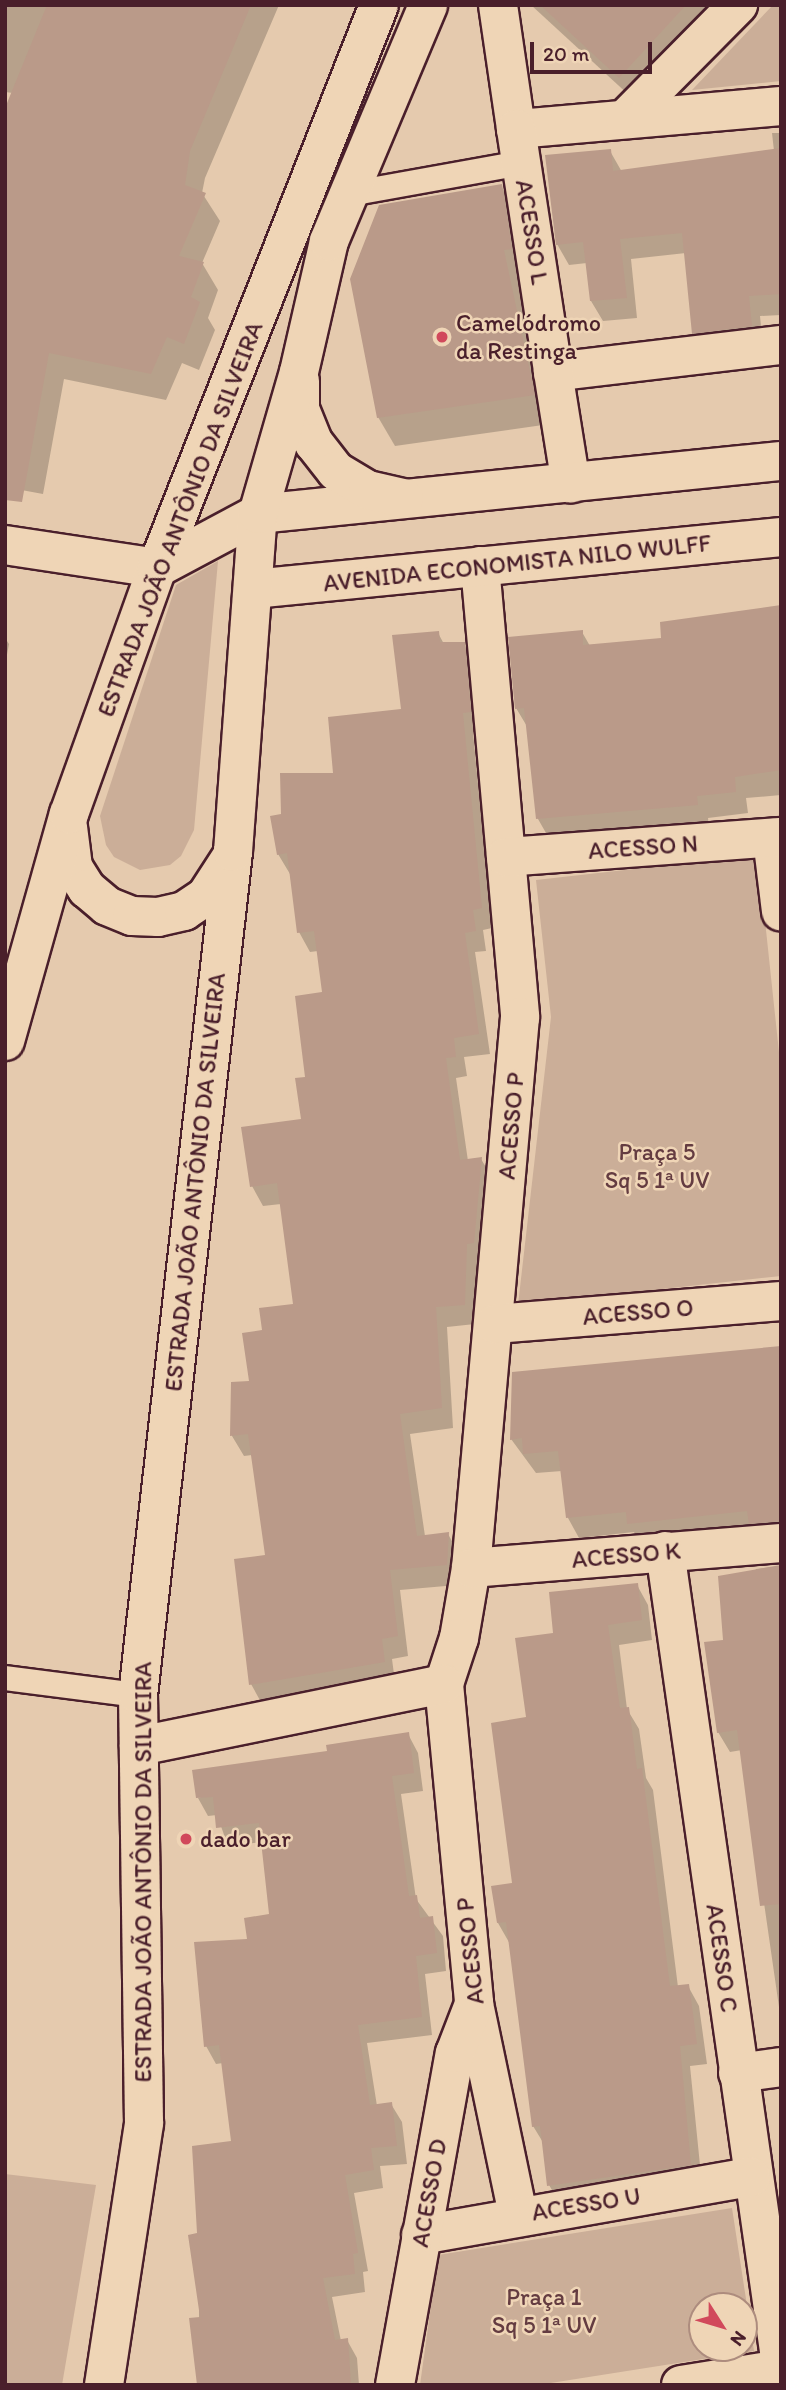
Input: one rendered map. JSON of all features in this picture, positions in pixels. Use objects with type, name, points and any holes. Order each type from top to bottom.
[{"type":"street","name":"ESTRADA JOÃO ANTÔNIO DA SILVEIRA","points":[[5,1041],[69,814],[158,568],[379,5]]},
{"type":"street","name":"ESTRADA JOÃO ANTÔNIO DA SILVEIRA","points":[[104,2385],[144,2123],[138,1695],[233,852],[258,514],[299,372],[329,242],[428,5]]},
{"type":"street","name":"ACESSO L","points":[[498,5],[571,484]]},
{"type":"street","points":[[625,119],[738,5]]},
{"type":"street","points":[[518,146],[625,119],[781,106]]},
{"type":"street","points":[[553,372],[781,345]]},
{"type":"street","points":[[299,372],[300,409],[314,443],[336,471],[368,490],[404,498]]},
{"type":"street","points":[[5,545],[158,568],[258,514],[781,461]]},
{"type":"street","name":"AVENIDA ECONOMISTA NILO WULFF","points":[[253,589],[781,537]]},
{"type":"street","name":"ACESSO P","points":[[480,566],[520,1017],[495,1324],[471,1568],[459,1638],[444,1684],[474,2004],[518,2215]]},
{"type":"street","points":[[69,814],[66,841],[73,867],[87,889],[107,906],[132,916],[158,917],[184,911],[206,896],[223,876],[233,852]]},
{"type":"street","points":[[776,837],[781,911]]},
{"type":"street","name":"ACESSO N","points":[[506,857],[776,837]]},
{"type":"street","name":"ACESSO O","points":[[495,1324],[781,1301]]},
{"type":"street","name":"ACESSO K","points":[[471,1568],[781,1544]]},
{"type":"street","name":"ACESSO C","points":[[665,1551],[751,2177],[781,2367]]},
{"type":"street","points":[[139,1746],[444,1684]]},
{"type":"street","name":"ACESSO D","points":[[394,2385],[455,2053],[474,2004]]},
{"type":"street","points":[[738,2073],[781,2067]]},
{"type":"street","name":"ACESSO U","points":[[422,2235],[518,2215],[751,2177]]},
{"type":"street","points":[[681,2385],[781,2367]]},
{"type":"lane","points":[[349,194],[518,146]]},
{"type":"lane","points":[[5,1678],[138,1695]]},
{"type":"green space","points":[[773,5],[781,5],[781,81],[692,90]]},
{"type":"green space","points":[[218,561],[194,830],[181,856],[170,865],[140,870],[114,857],[106,845],[100,816],[176,585]]},
{"type":"green space","name":"Praça 5 Sq 5 1ª UV","points":[[758,855],[781,1071],[781,1276],[518,1305],[551,1017],[536,880]]},
{"type":"green space","points":[[5,2174],[96,2185],[62,2385],[5,2385]]},
{"type":"green space","name":"Praça 1 Sq 5 1ª UV","points":[[732,2208],[745,2292],[688,2292],[688,2361],[538,2385],[420,2385],[438,2255]]},
{"type":"building","points":[[47,5],[251,5],[190,151],[185,185],[206,193],[179,256],[204,262],[191,297],[200,302],[184,344],[167,337],[151,374],[49,353],[22,502],[5,500],[5,108]]},
{"type":"building","points":[[540,5],[686,5],[619,78]]},
{"type":"building","points":[[781,148],[781,294],[749,296],[752,326],[692,334],[682,233],[620,239],[627,298],[590,301],[583,242],[556,245],[545,155],[611,149],[613,171]]},
{"type":"building","name":"Camelódromo da Restinga","points":[[502,184],[512,249],[504,250],[535,395],[377,418],[350,279],[379,205]]},
{"type":"building","points":[[781,605],[781,770],[735,777],[736,792],[697,796],[698,805],[536,819],[524,708],[515,709],[508,637],[583,630],[583,645],[661,638],[660,622]]},
{"type":"building","points":[[439,631],[440,642],[465,642],[471,712],[463,713],[482,908],[473,910],[476,931],[465,933],[479,1034],[454,1038],[456,1057],[446,1058],[460,1160],[482,1157],[474,1243],[467,1244],[465,1305],[436,1307],[442,1408],[400,1414],[417,1536],[449,1532],[447,1565],[390,1570],[398,1636],[382,1639],[385,1662],[249,1685],[234,1559],[265,1555],[248,1434],[230,1436],[231,1382],[249,1381],[242,1333],[262,1330],[259,1308],[293,1304],[277,1183],[250,1187],[241,1127],[301,1119],[295,1078],[305,1077],[295,996],[322,992],[314,931],[297,933],[287,853],[277,855],[270,816],[281,814],[280,773],[333,773],[328,717],[401,709],[392,635]]},
{"type":"building","points":[[781,1346],[781,1521],[749,1524],[747,1511],[627,1524],[626,1512],[566,1518],[558,1451],[523,1454],[522,1438],[510,1440],[512,1372]]},
{"type":"building","points":[[781,1565],[781,1904],[760,1906],[737,1730],[717,1733],[704,1642],[723,1640],[718,1576]]},
{"type":"building","points":[[638,1583],[642,1620],[608,1625],[620,1708],[629,1707],[637,1769],[642,1768],[670,1986],[689,1984],[697,2044],[680,2046],[691,2165],[547,2186],[540,2126],[532,2127],[506,1922],[497,1923],[491,1886],[512,1883],[491,1723],[526,1717],[515,1638],[553,1633],[549,1592]]},
{"type":"building","points":[[409,1732],[414,1773],[392,1776],[409,1896],[417,1895],[420,1918],[433,1916],[437,1953],[416,1956],[422,2017],[358,2025],[370,2105],[392,2102],[397,2146],[371,2148],[374,2170],[345,2175],[358,2253],[353,2254],[355,2274],[323,2278],[335,2340],[348,2338],[351,2385],[197,2385],[189,2318],[200,2317],[188,2235],[197,2233],[192,2146],[231,2141],[219,2045],[204,2047],[194,1942],[247,1939],[244,1918],[269,1914],[259,1823],[216,1828],[213,1797],[196,1798],[192,1770],[327,1751],[326,1745]]},
{"type":"place","name":"Camelódromo da Restinga","points":[[442,337]]},
{"type":"place","name":"dado bar","points":[[186,1839]]}]
